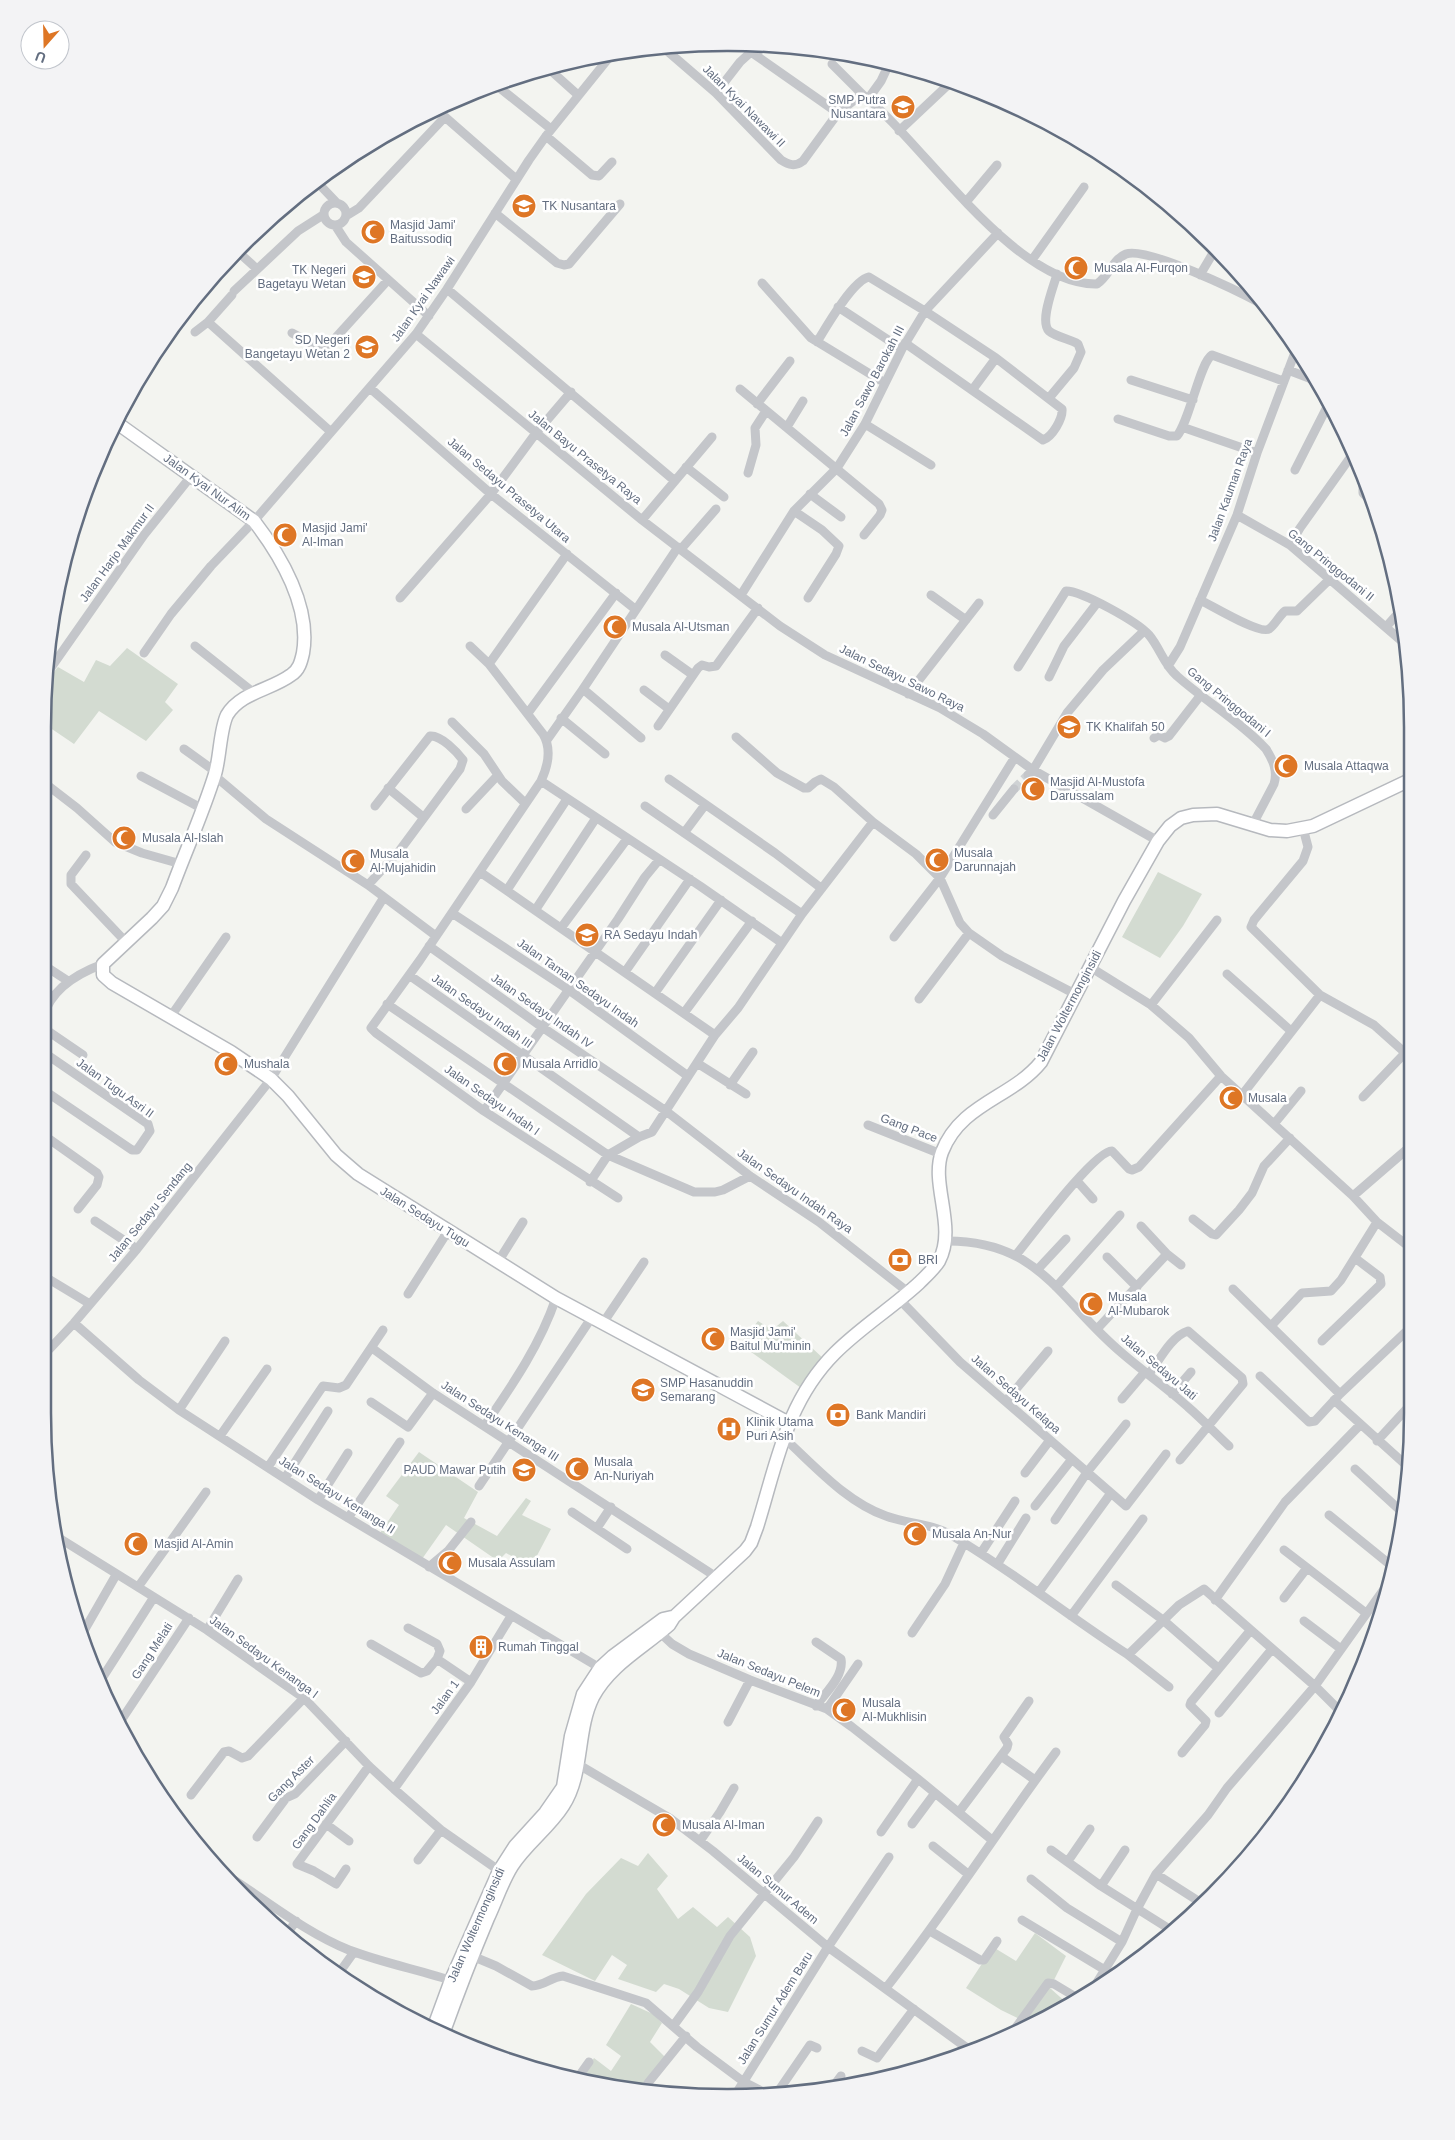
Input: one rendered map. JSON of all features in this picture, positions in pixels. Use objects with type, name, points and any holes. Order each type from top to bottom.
[{"type":"main road","name":"Jalan Kyai Nur Alim","points":[[103,964],[163,906],[203,810],[215,774],[226,717],[232,709],[254,693],[288,678],[297,670],[302,660],[305,626],[298,601],[289,580],[267,538],[254,521],[122,426]]},
{"type":"main road","name":"Jalan Woltermonginsidi","points":[[436,2023],[456,1982],[515,1846],[545,1813],[563,1786],[572,1761],[588,1696],[600,1668],[617,1660],[656,1630],[663,1619],[674,1617],[718,1578],[751,1543],[789,1423],[807,1386],[825,1363],[855,1335],[904,1296],[940,1260],[945,1240],[940,1168],[941,1154],[953,1131],[961,1122],[1035,1069],[1046,1054],[1124,901],[1158,841],[1170,826],[1181,818],[1193,815],[1217,814],[1270,830],[1287,831],[1303,828],[1328,819],[1404,783]]},
{"type":"main road","name":"Jalan Sedayu Tugu","points":[[103,964],[103,975],[112,983],[232,1052],[272,1079],[347,1166],[556,1298],[789,1423]]},
{"type":"main road","name":"Jalan Woltermonginsidi","points":[[588,1696],[608,1674],[617,1660]]},
{"type":"main road","name":"Jalan Woltermonginsidi","points":[[445,2026],[456,1982],[472,1956],[503,1874]]},
{"type":"street","points":[[751,52],[838,114]]},
{"type":"street","points":[[716,93],[751,52]]},
{"type":"street","name":"Jalan Kyai Nawawi II","points":[[671,54],[716,93],[781,160],[792,165],[803,161],[838,114],[865,96],[881,81],[886,70]]},
{"type":"street","name":"Jalan Kyai Nawawi","points":[[144,653],[171,614],[211,566],[254,521],[416,334],[548,132],[605,63]]},
{"type":"street","points":[[832,64],[966,202],[998,233],[1032,260],[1057,274],[1081,282],[1098,284],[1107,276],[1118,259],[1128,253],[1146,254],[1164,259],[1249,298]]},
{"type":"street","points":[[554,74],[578,95]]},
{"type":"street","points":[[899,131],[945,87]]},
{"type":"street","points":[[502,90],[592,175],[599,176],[612,162]]},
{"type":"street","points":[[441,115],[516,179]]},
{"type":"street","points":[[335,225],[342,222],[346,216],[359,208],[444,118]]},
{"type":"street","points":[[966,202],[997,166]]},
{"type":"street","points":[[322,187],[336,202],[343,206],[346,216]]},
{"type":"street","points":[[1032,260],[1084,187]]},
{"type":"street","points":[[195,332],[208,322],[257,269],[298,231],[323,215],[325,207],[336,202]]},
{"type":"street","points":[[495,213],[557,263],[564,265],[569,264],[620,204]]},
{"type":"street","points":[[323,215],[327,222],[335,225],[346,242],[429,316]]},
{"type":"street","name":"Jalan Sawo Barokah III","points":[[741,595],[778,533],[794,511],[837,468],[865,424],[904,346],[925,311],[998,233]]},
{"type":"street","points":[[1200,275],[1212,255]]},
{"type":"street","points":[[243,256],[257,269]]},
{"type":"street","points":[[1049,398],[1074,368],[1081,352],[1078,344],[1050,332],[1046,324],[1047,307],[1057,274]]},
{"type":"street","points":[[817,342],[838,307],[863,279],[869,276],[996,358],[1062,409],[1062,416],[1048,438],[1044,440],[973,389],[838,307]]},
{"type":"street","points":[[292,333],[318,347],[330,345],[388,280]]},
{"type":"street","points":[[762,283],[806,334],[885,383]]},
{"type":"street","points":[[447,289],[675,480]]},
{"type":"street","points":[[208,322],[330,431]]},
{"type":"street","name":"Jalan Bayu Prasetya Raya","points":[[416,334],[642,520],[741,595]]},
{"type":"street","points":[[1118,419],[1169,436],[1177,436],[1193,400],[1206,360],[1212,355],[1283,381]]},
{"type":"street","name":"Jalan Kauman Raya","points":[[1168,666],[1180,647],[1237,515],[1257,453],[1293,357]]},
{"type":"street","points":[[973,389],[996,358]]},
{"type":"street","points":[[757,404],[790,361]]},
{"type":"street","points":[[1288,370],[1305,377]]},
{"type":"street","points":[[1131,380],[1193,400]]},
{"type":"street","name":"Jalan Sedayu Prasetya Utara","points":[[370,388],[492,494],[635,609]]},
{"type":"street","points":[[740,389],[837,468],[881,507],[880,515],[864,535]]},
{"type":"street","points":[[400,598],[492,494],[536,432],[571,392]]},
{"type":"street","points":[[787,427],[803,402]]},
{"type":"street","points":[[748,473],[756,445],[755,428],[766,411]]},
{"type":"street","points":[[1296,470],[1325,411]]},
{"type":"street","points":[[865,424],[931,465]]},
{"type":"street","points":[[1182,427],[1257,453]]},
{"type":"street","points":[[642,520],[712,436]]},
{"type":"street","points":[[1290,545],[1348,460]]},
{"type":"street","points":[[686,467],[724,498]]},
{"type":"street","name":"Jalan Harjo Makmur II","points":[[55,662],[144,535],[192,475]]},
{"type":"street","points":[[810,494],[841,517]]},
{"type":"street","points":[[547,740],[635,609],[680,548],[716,509]]},
{"type":"street","points":[[794,511],[839,546],[836,554],[808,598]]},
{"type":"street","name":"Gang Pringgodani II","points":[[1237,515],[1290,545],[1331,578],[1398,637]]},
{"type":"street","points":[[489,664],[567,554]]},
{"type":"street","points":[[1200,600],[1253,627],[1264,630],[1268,629],[1285,611],[1297,611],[1331,578]]},
{"type":"street","name":"Gang Pringgodani I","points":[[1018,667],[1064,592],[1068,590],[1125,615],[1149,636],[1168,666],[1200,696],[1258,740],[1271,757],[1276,771],[1274,784],[1252,826]]},
{"type":"street","points":[[528,713],[616,593]]},
{"type":"street","name":"Jalan Sedayu Sawo Raya","points":[[741,595],[780,626],[825,655],[947,712],[984,734],[1015,757],[1030,772],[1158,841]]},
{"type":"street","points":[[931,595],[966,620]]},
{"type":"street","points":[[908,694],[979,603]]},
{"type":"street","points":[[1049,677],[1064,646],[1097,603]]},
{"type":"street","points":[[658,726],[693,675],[702,665],[716,666],[758,608]]},
{"type":"street","points":[[1386,627],[1394,617]]},
{"type":"street","points":[[1030,772],[1068,713],[1103,670],[1144,631]]},
{"type":"street","points":[[195,646],[254,693]]},
{"type":"street","points":[[470,646],[489,664],[547,740],[548,758],[541,781],[436,936],[387,1004],[608,1155],[694,1192],[723,1190],[750,1176]]},
{"type":"street","points":[[665,655],[693,675]]},
{"type":"street","points":[[583,689],[641,738]]},
{"type":"street","points":[[644,690],[669,709]]},
{"type":"street","points":[[1154,738],[1159,735],[1166,738],[1169,736],[1200,696]]},
{"type":"street","points":[[561,718],[605,754]]},
{"type":"street","points":[[452,722],[484,754],[498,775],[525,803]]},
{"type":"street","points":[[368,885],[400,850],[463,762],[462,758],[439,738],[434,735],[430,736],[375,806]]},
{"type":"street","points":[[736,737],[777,773],[804,788],[808,788],[818,780],[828,782],[873,822],[916,854],[940,878],[960,923],[969,933],[1002,956],[1077,995]]},
{"type":"street","points":[[184,750],[215,774],[266,819],[368,885],[436,936]]},
{"type":"street","points":[[894,936],[940,878],[1015,757]]},
{"type":"street","points":[[466,809],[498,775]]},
{"type":"street","points":[[141,776],[203,810]]},
{"type":"street","points":[[669,779],[775,853],[821,888]]},
{"type":"street","points":[[541,781],[690,879],[782,943]]},
{"type":"street","points":[[51,788],[115,842],[150,856],[181,864]]},
{"type":"street","points":[[388,788],[423,817]]},
{"type":"street","points":[[993,815],[1014,789]]},
{"type":"street","points":[[507,890],[568,799]]},
{"type":"street","points":[[684,833],[705,805]]},
{"type":"street","points":[[645,806],[802,914]]},
{"type":"street","points":[[536,909],[596,818]]},
{"type":"street","points":[[590,1182],[608,1155],[639,1137],[652,1132],[715,1035],[752,989],[821,888],[873,822]]},
{"type":"street","points":[[1303,828],[1308,847],[1303,861],[1254,920],[1251,927],[1320,995],[1374,1026],[1404,1052]]},
{"type":"street","points":[[561,928],[627,839]]},
{"type":"street","points":[[86,854],[71,875],[71,884],[126,942]]},
{"type":"street","points":[[484,1111],[524,1056],[645,877],[659,860]]},
{"type":"street","points":[[480,872],[596,950],[715,1035]]},
{"type":"street","points":[[625,972],[690,879]]},
{"type":"street","name":"Jalan Sedayu Sendang","points":[[51,1347],[137,1249],[272,1079],[384,897]]},
{"type":"street","points":[[655,992],[721,900]]},
{"type":"street","name":"Jalan Taman Sedayu Indah","points":[[452,912],[569,990],[688,1076]]},
{"type":"street","points":[[1151,1005],[1217,920]]},
{"type":"street","points":[[684,1013],[752,922]]},
{"type":"street","points":[[919,998],[969,933]]},
{"type":"street","points":[[171,1016],[226,937]]},
{"type":"street","name":"Jalan Sedayu Indah IV","points":[[429,946],[542,1027],[666,1111]]},
{"type":"street","name":"Jalan Kyai Nur Alim","points":[[51,999],[68,981],[103,964]]},
{"type":"street","points":[[1090,967],[1151,1005],[1189,1038],[1221,1076],[1353,1196],[1377,1222],[1404,1243]]},
{"type":"street","points":[[51,970],[68,981]]},
{"type":"street","points":[[1227,974],[1291,1032]]},
{"type":"street","name":"Jalan Sedayu Indah III","points":[[409,975],[639,1137]]},
{"type":"street","points":[[1242,1096],[1320,995]]},
{"type":"street","name":"Jalan Sedayu Indah I","points":[[387,1004],[372,1026],[372,1030],[484,1111],[590,1182],[618,1198]]},
{"type":"street","points":[[51,1032],[84,1055]]},
{"type":"street","points":[[730,1086],[753,1052]]},
{"type":"street","points":[[1363,1097],[1404,1060]]},
{"type":"street","name":"Jalan Tugu Asri II","points":[[51,1062],[148,1124],[150,1131],[136,1151],[130,1149],[51,1095]]},
{"type":"street","points":[[697,1063],[730,1086],[746,1094]]},
{"type":"street","points":[[1016,1255],[1098,1158],[1110,1151],[1115,1153],[1129,1169],[1132,1170],[1139,1167],[1221,1076]]},
{"type":"street","points":[[1274,1124],[1301,1092]]},
{"type":"street","name":"Jalan Sedayu Indah Raya","points":[[666,1111],[750,1176],[820,1222],[904,1296]]},
{"type":"street","name":"Gang Pace","points":[[868,1125],[941,1154]]},
{"type":"street","points":[[1194,1219],[1212,1234],[1216,1235],[1252,1193],[1264,1166],[1290,1138]]},
{"type":"street","points":[[51,1140],[97,1173],[99,1177],[97,1185],[78,1209]]},
{"type":"street","points":[[1353,1196],[1404,1152]]},
{"type":"street","points":[[1077,1181],[1094,1199]]},
{"type":"street","points":[[1056,1287],[1120,1215]]},
{"type":"street","points":[[95,1221],[137,1249]]},
{"type":"street","points":[[498,1262],[523,1222]]},
{"type":"street","points":[[1271,1326],[1302,1293],[1331,1290],[1342,1280],[1377,1222]]},
{"type":"street","points":[[1141,1226],[1167,1254],[1181,1265]]},
{"type":"street","points":[[408,1294],[448,1231]]},
{"type":"street","points":[[1038,1269],[1066,1239]]},
{"type":"street","name":"Jalan Sedayu Jati","points":[[945,1240],[968,1240],[1004,1249],[1038,1269],[1122,1354],[1172,1394],[1229,1446]]},
{"type":"street","points":[[1097,1329],[1167,1254]]},
{"type":"street","points":[[1107,1257],[1136,1286]]},
{"type":"street","points":[[1322,1341],[1381,1284],[1380,1277],[1355,1258]]},
{"type":"street","points":[[479,1486],[598,1320],[644,1262]]},
{"type":"street","points":[[51,1280],[90,1304]]},
{"type":"street","points":[[1233,1289],[1271,1326],[1337,1397],[1360,1425],[1402,1461]]},
{"type":"street","name":"Jalan Sedayu Kelapa","points":[[904,1296],[960,1362],[1088,1471],[1126,1506],[1166,1454]]},
{"type":"street","points":[[485,1426],[529,1361],[549,1320],[556,1298]]},
{"type":"street","name":"Jalan Sedayu Kenanga II","points":[[74,1323],[140,1380],[179,1410],[318,1500],[600,1668]]},
{"type":"street","points":[[268,1468],[322,1386],[338,1388],[346,1385],[383,1330]]},
{"type":"street","points":[[1122,1399],[1180,1334],[1188,1331],[1242,1378],[1243,1381],[1180,1460]]},
{"type":"street","points":[[1260,1376],[1309,1422],[1315,1421],[1337,1397],[1404,1334]]},
{"type":"street","points":[[179,1410],[225,1341]]},
{"type":"street","name":"Jalan Sedayu Kenanga III","points":[[372,1348],[433,1393],[718,1578]]},
{"type":"street","points":[[1006,1401],[1048,1351]]},
{"type":"street","points":[[220,1436],[266,1369]]},
{"type":"street","points":[[1172,1394],[1191,1372]]},
{"type":"street","points":[[371,1402],[408,1427],[433,1393]]},
{"type":"street","points":[[284,1478],[328,1411]]},
{"type":"street","points":[[1377,1441],[1404,1412]]},
{"type":"street","points":[[1055,1520],[1088,1471],[1126,1424]]},
{"type":"street","points":[[1217,1598],[1286,1502],[1360,1425]]},
{"type":"street","points":[[784,1438],[851,1498],[867,1508],[897,1520],[942,1530],[998,1563],[1127,1654],[1169,1687]]},
{"type":"street","points":[[1025,1473],[1050,1440]]},
{"type":"street","points":[[348,1518],[400,1442]]},
{"type":"street","points":[[318,1500],[348,1453]]},
{"type":"street","points":[[1035,1506],[1072,1459]]},
{"type":"street","points":[[1355,1469],[1397,1508]]},
{"type":"street","points":[[138,1587],[206,1492]]},
{"type":"street","points":[[1039,1592],[1111,1493]]},
{"type":"street","points":[[980,1553],[1015,1501]]},
{"type":"street","points":[[597,1528],[611,1507]]},
{"type":"street","points":[[572,1512],[627,1549]]},
{"type":"street","points":[[1329,1515],[1387,1562]]},
{"type":"street","points":[[998,1563],[1026,1518]]},
{"type":"street","points":[[1072,1616],[1143,1520]]},
{"type":"street","points":[[429,1567],[448,1551],[471,1522]]},
{"type":"street","name":"Jalan Sedayu Kenanga I","points":[[63,1541],[207,1630],[304,1698],[369,1766],[394,1789],[441,1830],[503,1874]]},
{"type":"street","points":[[912,1633],[945,1584],[964,1543]]},
{"type":"street","points":[[1284,1550],[1307,1568],[1374,1612]]},
{"type":"street","points":[[1284,1598],[1307,1568]]},
{"type":"street","points":[[86,1627],[116,1575]]},
{"type":"street","points":[[207,1630],[238,1579]]},
{"type":"street","points":[[1116,1584],[1163,1620],[1218,1668]]},
{"type":"street","points":[[1127,1654],[1178,1605],[1204,1589],[1217,1598],[1250,1631],[1315,1686],[1336,1707]]},
{"type":"street","points":[[1101,1976],[1122,1942],[1156,1874],[1315,1686],[1379,1595]]},
{"type":"street","points":[[104,1674],[154,1597]]},
{"type":"street","name":"Jalan 1","points":[[394,1789],[471,1682],[511,1616]]},
{"type":"street","name":"Gang Melati","points":[[124,1717],[188,1618]]},
{"type":"street","points":[[1304,1622],[1341,1648]]},
{"type":"street","points":[[371,1644],[421,1673],[427,1671],[437,1659],[440,1651],[437,1644],[408,1628]]},
{"type":"street","name":"Jalan Sedayu Pelem","points":[[656,1630],[689,1654],[750,1680],[827,1709],[918,1779],[992,1840]]},
{"type":"street","points":[[1182,1753],[1205,1725],[1206,1721],[1190,1705],[1190,1702],[1250,1631]]},
{"type":"street","points":[[816,1642],[841,1659],[842,1665],[840,1672],[816,1706]]},
{"type":"street","points":[[1219,1714],[1272,1649]]},
{"type":"street","points":[[437,1659],[471,1682]]},
{"type":"street","points":[[827,1709],[858,1664]]},
{"type":"street","points":[[728,1722],[750,1680]]},
{"type":"street","points":[[191,1795],[224,1752],[229,1751],[242,1758],[248,1756],[304,1698]]},
{"type":"street","points":[[959,1812],[1008,1746],[1004,1737],[1029,1701]]},
{"type":"street","name":"Gang Aster","points":[[257,1836],[286,1798],[295,1794],[346,1741]]},
{"type":"street","points":[[886,1988],[930,1931],[968,1874],[1056,1752]]},
{"type":"street","points":[[1001,1756],[1035,1780]]},
{"type":"street","name":"Jalan Sumur Adem","points":[[572,1761],[671,1819],[828,1947],[964,2046]]},
{"type":"street","name":"Gang Dahlia","points":[[346,1869],[336,1884],[298,1864],[369,1766]]},
{"type":"street","points":[[880,1832],[918,1779]]},
{"type":"street","points":[[700,1841],[734,1788]]},
{"type":"street","points":[[912,1824],[935,1793]]},
{"type":"street","points":[[674,2025],[698,1992],[730,1936],[762,1894],[794,1857],[818,1821]]},
{"type":"street","points":[[326,1824],[349,1841]]},
{"type":"street","points":[[1068,1861],[1090,1829]]},
{"type":"street","points":[[418,1860],[441,1830]]},
{"type":"street","points":[[933,1846],[968,1874]]},
{"type":"street","points":[[1051,1850],[1101,1886],[1166,1927]]},
{"type":"street","points":[[1101,1886],[1126,1850]]},
{"type":"street","name":"Jalan Sumur Adem Baru","points":[[744,2082],[828,1947],[889,1858]]},
{"type":"street","points":[[1156,1874],[1196,1900]]},
{"type":"street","points":[[1031,1879],[1067,1908],[1122,1942]]},
{"type":"street","points":[[247,1888],[320,1936],[354,1952],[456,1982]]},
{"type":"street","points":[[1022,1920],[1105,1970]]},
{"type":"street","points":[[291,1928],[296,1921]]},
{"type":"street","points":[[930,1931],[980,1960],[984,1960],[997,1941]]},
{"type":"street","points":[[343,1968],[354,1952]]},
{"type":"street","name":"Jalan Sumur Adem Baru","points":[[472,1956],[496,1966],[532,1986],[541,1984],[551,1978],[563,1976],[646,2003],[744,2082],[755,2088]]},
{"type":"street","points":[[1020,2022],[1048,1983],[1054,1984],[1072,1995]]},
{"type":"street","points":[[862,2051],[877,2058],[914,2009]]},
{"type":"street","points":[[648,2083],[686,2036]]},
{"type":"street","points":[[782,2086],[810,2045],[817,2048]]},
{"type":"street","points":[[582,2073],[589,2062]]},
{"type":"street","points":[[839,2079],[841,2076]]},
{"type":"street","points":[[740,2088],[744,2082]]},
{"type":"shaded area","points":[[127,648],[178,684],[165,702],[173,710],[146,741],[99,711],[74,744],[51,728],[54,672],[58,667],[84,682],[96,660],[110,666]]},
{"type":"shaded area","points":[[1158,872],[1202,894],[1183,926],[1160,958],[1122,937]]},
{"type":"shaded area","points":[[758,1321],[772,1330],[783,1321],[825,1360],[801,1388],[740,1344]]},
{"type":"shaded area","points":[[419,1452],[478,1492],[464,1518],[497,1536],[526,1498],[531,1501],[522,1515],[551,1529],[531,1567],[506,1553],[498,1561],[446,1525],[422,1559],[380,1533],[399,1505],[386,1496]]},
{"type":"shaded area","points":[[648,1853],[668,1876],[657,1889],[678,1919],[693,1907],[717,1927],[728,1917],[750,1937],[756,1956],[728,2012],[709,2008],[679,1989],[664,1984],[656,1992],[618,1979],[627,1965],[612,1955],[595,1981],[542,1955],[586,1894],[621,1858],[638,1866]]},
{"type":"shaded area","points":[[1035,1933],[1066,1956],[1050,1988],[1063,2000],[1023,2021],[1001,2010],[966,1988],[993,1947],[1016,1961]]},
{"type":"shaded area","points":[[631,2004],[653,2014],[662,2023],[650,2042],[666,2058],[647,2084],[584,2073],[594,2058],[611,2071],[621,2056],[606,2045]]},
{"type":"tunnel","points":[[1014,789],[1028,775]]},
{"type":"place","name":"SMP Putra Nusantara","points":[[903,107]]},
{"type":"place","name":"TK Nusantara","points":[[524,206]]},
{"type":"place","name":"Masjid Jami' Baitussodiq","points":[[373,232]]},
{"type":"place","name":"Musala Al-Furqon","points":[[1076,268]]},
{"type":"place","name":"TK Negeri Bagetayu Wetan","points":[[364,277]]},
{"type":"place","name":"SD Negeri Bangetayu Wetan 2","points":[[367,347]]},
{"type":"place","name":"Masjid Jami' Al-Iman","points":[[285,535]]},
{"type":"place","name":"Musala Al-Utsman","points":[[615,627]]},
{"type":"place","name":"TK Khalifah 50","points":[[1069,727]]},
{"type":"place","name":"Musala Attaqwa","points":[[1286,766]]},
{"type":"place","name":"Masjid Al-Mustofa Darussalam","points":[[1033,789]]},
{"type":"place","name":"Musala Al-Islah","points":[[124,838]]},
{"type":"place","name":"Musala Darunnajah","points":[[937,860]]},
{"type":"place","name":"Musala Al-Mujahidin","points":[[353,861]]},
{"type":"place","name":"RA Sedayu Indah","points":[[587,935]]},
{"type":"place","name":"Mushala","points":[[226,1064]]},
{"type":"place","name":"Musala Arridlo","points":[[505,1064]]},
{"type":"place","name":"Musala","points":[[1231,1098]]},
{"type":"place","name":"BRI","points":[[900,1260]]},
{"type":"place","name":"Musala Al-Mubarok","points":[[1091,1304]]},
{"type":"place","name":"Masjid Jami' Baitul Mu'minin","points":[[713,1339]]},
{"type":"place","name":"SMP Hasanuddin Semarang","points":[[643,1390]]},
{"type":"place","name":"Bank Mandiri","points":[[838,1415]]},
{"type":"place","name":"Klinik Utama Puri Asih","points":[[729,1429]]},
{"type":"place","name":"Musala An-Nuriyah","points":[[577,1469]]},
{"type":"place","name":"PAUD Mawar Putih","points":[[524,1470]]},
{"type":"place","name":"Musala An-Nur","points":[[915,1534]]},
{"type":"place","name":"Masjid Al-Amin","points":[[136,1544]]},
{"type":"place","name":"Musala Assulam","points":[[450,1563]]},
{"type":"place","name":"Rumah Tinggal","points":[[481,1647]]},
{"type":"place","name":"Musala Al-Mukhlisin","points":[[844,1710]]},
{"type":"place","name":"Musala Al-Iman","points":[[664,1825]]}]
